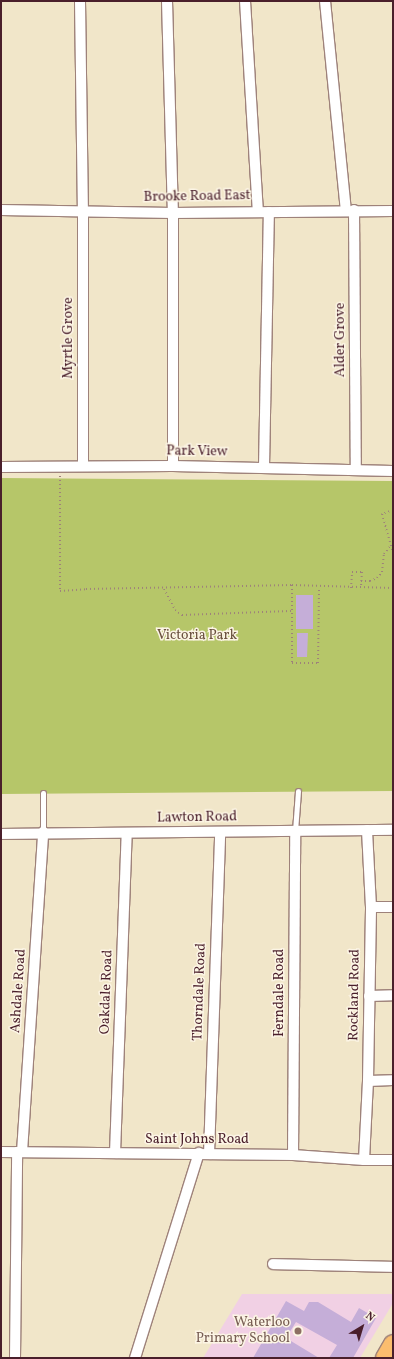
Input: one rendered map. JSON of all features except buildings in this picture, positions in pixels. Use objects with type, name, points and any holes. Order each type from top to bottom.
[{"type":"highway","points":[[385,1358],[393,1344]]},
{"type":"street","name":"Myrtle Grove","points":[[80,1],[83,211],[83,466]]},
{"type":"street","points":[[167,1],[173,213],[173,466]]},
{"type":"street","points":[[245,1],[258,211]]},
{"type":"street","name":"Alder Grove","points":[[325,1],[350,210],[356,469]]},
{"type":"street","name":"Brooke Road East","points":[[1,210],[173,213],[350,210],[393,211]]},
{"type":"street","points":[[264,467],[269,212]]},
{"type":"street","name":"Park View","points":[[1,467],[173,466],[393,471]]},
{"type":"street","name":"Rockland Road","points":[[364,1160],[368,1081],[371,907],[367,830]]},
{"type":"street","name":"Lawton Road","points":[[1,834],[43,832],[127,833],[393,830]]},
{"type":"street","name":"Ferndale Road","points":[[293,1155],[295,831]]},
{"type":"street","name":"Ashdale Road","points":[[15,1358],[20,1152],[43,832]]},
{"type":"street","name":"Thorndale Road","points":[[135,1358],[204,1154],[220,832]]},
{"type":"street","name":"Oakdale Road","points":[[115,1153],[127,833]]},
{"type":"street","points":[[371,907],[393,907]]},
{"type":"street","points":[[369,996],[393,995]]},
{"type":"street","points":[[368,1081],[393,1080]]},
{"type":"street","name":"Saint Johns Road","points":[[1,1152],[293,1155],[364,1160],[393,1160]]},
{"type":"street","points":[[273,1264],[393,1267]]},
{"type":"lane","points":[[295,831],[298,791]]},
{"type":"lane","points":[[43,793],[43,832]]},
{"type":"path","points":[[60,466],[60,591],[86,589],[292,586],[393,588]]},
{"type":"path","points":[[393,510],[382,514],[393,552]]},
{"type":"path","points":[[361,581],[370,581],[377,578],[382,572],[384,554],[391,545]]},
{"type":"path","points":[[351,588],[352,572],[362,572],[361,588]]},
{"type":"path","points":[[292,586],[292,663],[318,663],[319,587]]},
{"type":"path","points":[[164,589],[175,610],[182,615],[291,611]]},
{"type":"shaded area","name":"Waterloo Primary School","points":[[242,1294],[393,1294],[393,1303],[360,1358],[203,1358]]},
{"type":"green space","name":"Victoria Park","points":[[1,478],[393,481],[393,791],[1,794]]},
{"type":"place","name":"Waterloo Primary School","points":[[298,1331]]}]
